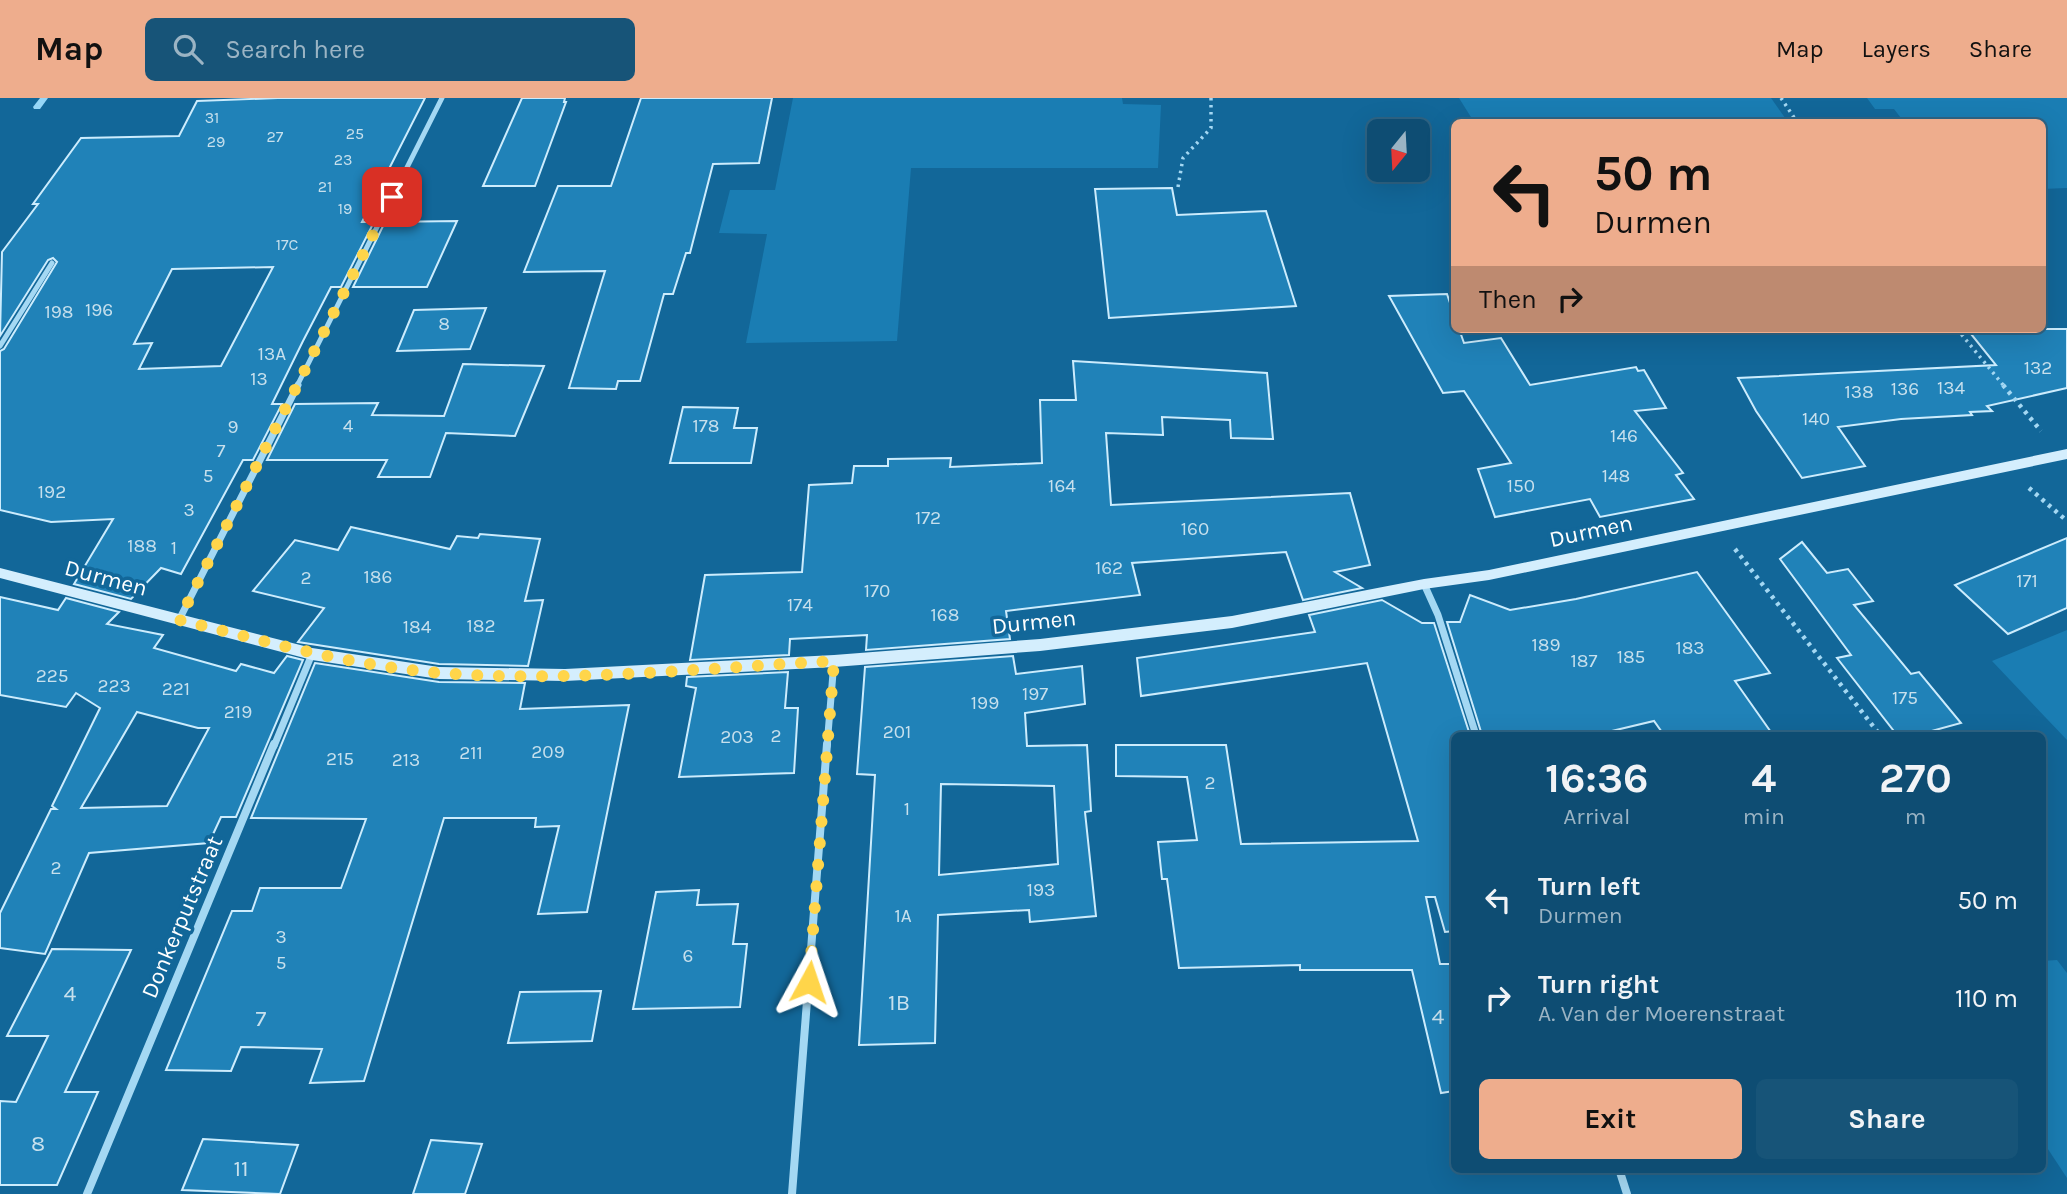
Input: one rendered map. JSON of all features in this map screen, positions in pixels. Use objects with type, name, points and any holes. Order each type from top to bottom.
[{"type":"street","points":[[179,620],[442,98]]},
{"type":"street","points":[[0,346],[51,263]]},
{"type":"street","name":"Durmen","points":[[0,573],[312,654],[439,673],[565,675],[834,661],[1040,645],[1232,622],[1719,529],[2064,454]]},
{"type":"street","points":[[1424,584],[1438,615],[1475,732]]},
{"type":"street","name":"Donkerputstraat","points":[[87,1194],[312,654]]},
{"type":"street","points":[[792,1194],[834,661]]},
{"type":"street","points":[[1620,1173],[1628,1194]]},
{"type":"path","points":[[1178,187],[1183,158],[1211,128],[1212,98]]},
{"type":"path","points":[[1781,98],[1795,119]]},
{"type":"path","points":[[1960,333],[2064,454]]},
{"type":"path","points":[[2004,467],[2067,521]]},
{"type":"path","points":[[1719,529],[1878,732]]},
{"type":"shaded area","points":[[793,98],[1122,98],[1123,104],[1161,105],[1158,168],[911,168],[897,341],[746,343],[767,234],[719,233],[730,190],[775,190]]},
{"type":"shaded area","points":[[1459,98],[1771,98],[1786,119],[1472,119]]},
{"type":"shaded area","points":[[1867,98],[2067,98],[2067,188],[2046,189],[2046,119],[1902,119],[1894,109],[1875,109]]},
{"type":"shaded area","points":[[2067,630],[2067,740],[1992,661]]},
{"type":"shaded area","points":[[2057,960],[2067,973],[2067,1178],[2046,1146],[2046,961]]},
{"type":"building","points":[[425,98],[362,222],[374,222],[341,287],[331,287],[303,341],[272,404],[282,404],[253,460],[243,460],[181,574],[161,568],[131,599],[74,584],[113,519],[51,522],[0,510],[0,351],[4,349],[57,262],[53,258],[48,260],[0,336],[2,252],[38,204],[33,204],[81,138],[179,136],[197,101]],"holes":[[[273,267],[221,366],[139,369],[152,343],[134,344],[172,269]]]},
{"type":"building","points":[[522,98],[565,98],[566,102],[535,186],[483,186]]},
{"type":"building","points":[[641,98],[772,98],[759,163],[713,164],[690,253],[686,253],[673,294],[664,294],[640,381],[618,381],[616,389],[569,388],[605,271],[524,272],[558,186],[611,186]]},
{"type":"building","points":[[1172,188],[1177,215],[1266,211],[1296,306],[1109,318],[1095,189]]},
{"type":"building","points":[[457,221],[427,287],[353,287],[385,222]]},
{"type":"building","points":[[1447,294],[1451,306],[1451,333],[1460,333],[1464,343],[1501,338],[1530,385],[1636,367],[1638,371],[1644,370],[1666,408],[1635,411],[1683,473],[1676,475],[1694,499],[1600,517],[1590,499],[1495,517],[1478,469],[1511,463],[1464,391],[1443,393],[1389,296]]},
{"type":"building","points":[[486,308],[470,349],[397,351],[414,310]]},
{"type":"building","points":[[2046,329],[2067,329],[2067,388],[1987,406],[1992,411],[1970,412],[1972,415],[1901,419],[1838,427],[1865,466],[1802,478],[1756,411],[1738,378],[1996,365],[1970,333],[2046,333]]},
{"type":"building","points":[[1073,361],[1267,373],[1273,439],[1231,438],[1230,420],[1162,417],[1163,435],[1106,433],[1111,505],[1350,493],[1370,565],[1335,572],[1362,588],[1303,600],[1286,552],[1132,563],[1140,595],[1006,611],[1010,639],[866,650],[867,635],[790,639],[789,655],[690,660],[705,575],[802,572],[809,485],[852,483],[854,466],[888,466],[888,459],[951,458],[950,467],[1042,463],[1040,400],[1076,400]]},
{"type":"building","points":[[463,364],[544,366],[515,436],[446,433],[430,477],[378,477],[387,460],[267,460],[295,404],[378,403],[372,415],[444,416]]},
{"type":"building","points":[[683,407],[738,408],[734,428],[757,428],[751,463],[670,463]]},
{"type":"building","points":[[351,527],[450,549],[457,536],[478,538],[480,534],[540,539],[525,601],[543,600],[528,666],[439,664],[298,642],[324,608],[253,591],[295,540],[338,550]]},
{"type":"building","points":[[2067,538],[2067,608],[2008,634],[1955,585]]},
{"type":"building","points":[[1802,542],[1827,573],[1848,569],[1873,601],[1854,605],[1911,674],[1919,672],[1961,723],[1928,732],[1895,732],[1837,658],[1851,655],[1780,559]]},
{"type":"building","points":[[1697,572],[1770,673],[1735,681],[1771,732],[1662,732],[1654,721],[1608,732],[1481,732],[1447,622],[1460,622],[1470,595],[1510,610],[1576,599]]},
{"type":"building","points":[[0,597],[58,610],[66,598],[119,612],[107,624],[163,635],[154,648],[236,671],[241,664],[274,673],[287,656],[303,660],[236,817],[221,817],[209,843],[89,853],[45,954],[0,948],[0,913],[51,809],[56,809],[52,806],[100,708],[76,693],[66,707],[0,695]],"holes":[[[137,712],[198,728],[209,728],[167,806],[81,808]]]},
{"type":"building","points":[[1382,600],[1422,623],[1434,623],[1469,732],[1451,732],[1451,931],[1445,932],[1435,897],[1426,897],[1440,964],[1451,964],[1451,1091],[1441,1093],[1412,970],[1300,970],[1300,965],[1179,968],[1167,879],[1162,879],[1158,842],[1197,840],[1187,777],[1116,776],[1116,745],[1226,745],[1241,844],[1418,841],[1367,663],[1141,696],[1137,658],[1315,632],[1309,615]]},
{"type":"building","points":[[1013,656],[1016,674],[1082,666],[1085,704],[1025,713],[1027,746],[1087,745],[1091,811],[1085,812],[1096,916],[1030,922],[1029,910],[938,915],[935,1043],[859,1045],[875,775],[857,774],[865,667]],"holes":[[[941,784],[1054,786],[1058,864],[939,875]]]},
{"type":"building","points":[[315,663],[439,682],[525,683],[520,709],[629,705],[587,912],[538,914],[559,826],[535,827],[536,818],[444,818],[364,1081],[310,1083],[322,1049],[241,1047],[231,1071],[166,1070],[232,911],[252,911],[260,888],[341,888],[366,819],[251,818]]},
{"type":"building","points":[[788,672],[785,708],[798,708],[794,773],[679,777],[696,688],[686,686],[687,677]]},
{"type":"building","points":[[699,890],[697,905],[738,904],[733,944],[747,944],[740,1007],[633,1009],[656,892]]},
{"type":"building","points":[[52,949],[131,950],[65,1092],[98,1092],[57,1185],[0,1185],[0,1101],[16,1102],[48,1036],[7,1036]]},
{"type":"building","points":[[601,991],[592,1041],[508,1043],[520,992]]},
{"type":"building","points":[[203,1139],[298,1145],[280,1194],[182,1190]]},
{"type":"building","points":[[431,1140],[482,1144],[465,1194],[413,1194]]},
{"type":"waterway","points":[[37,107],[44,98]]},
{"type":"route","points":[[392,197],[179,620],[312,654],[439,673],[565,675],[834,661],[809,982]]}]
